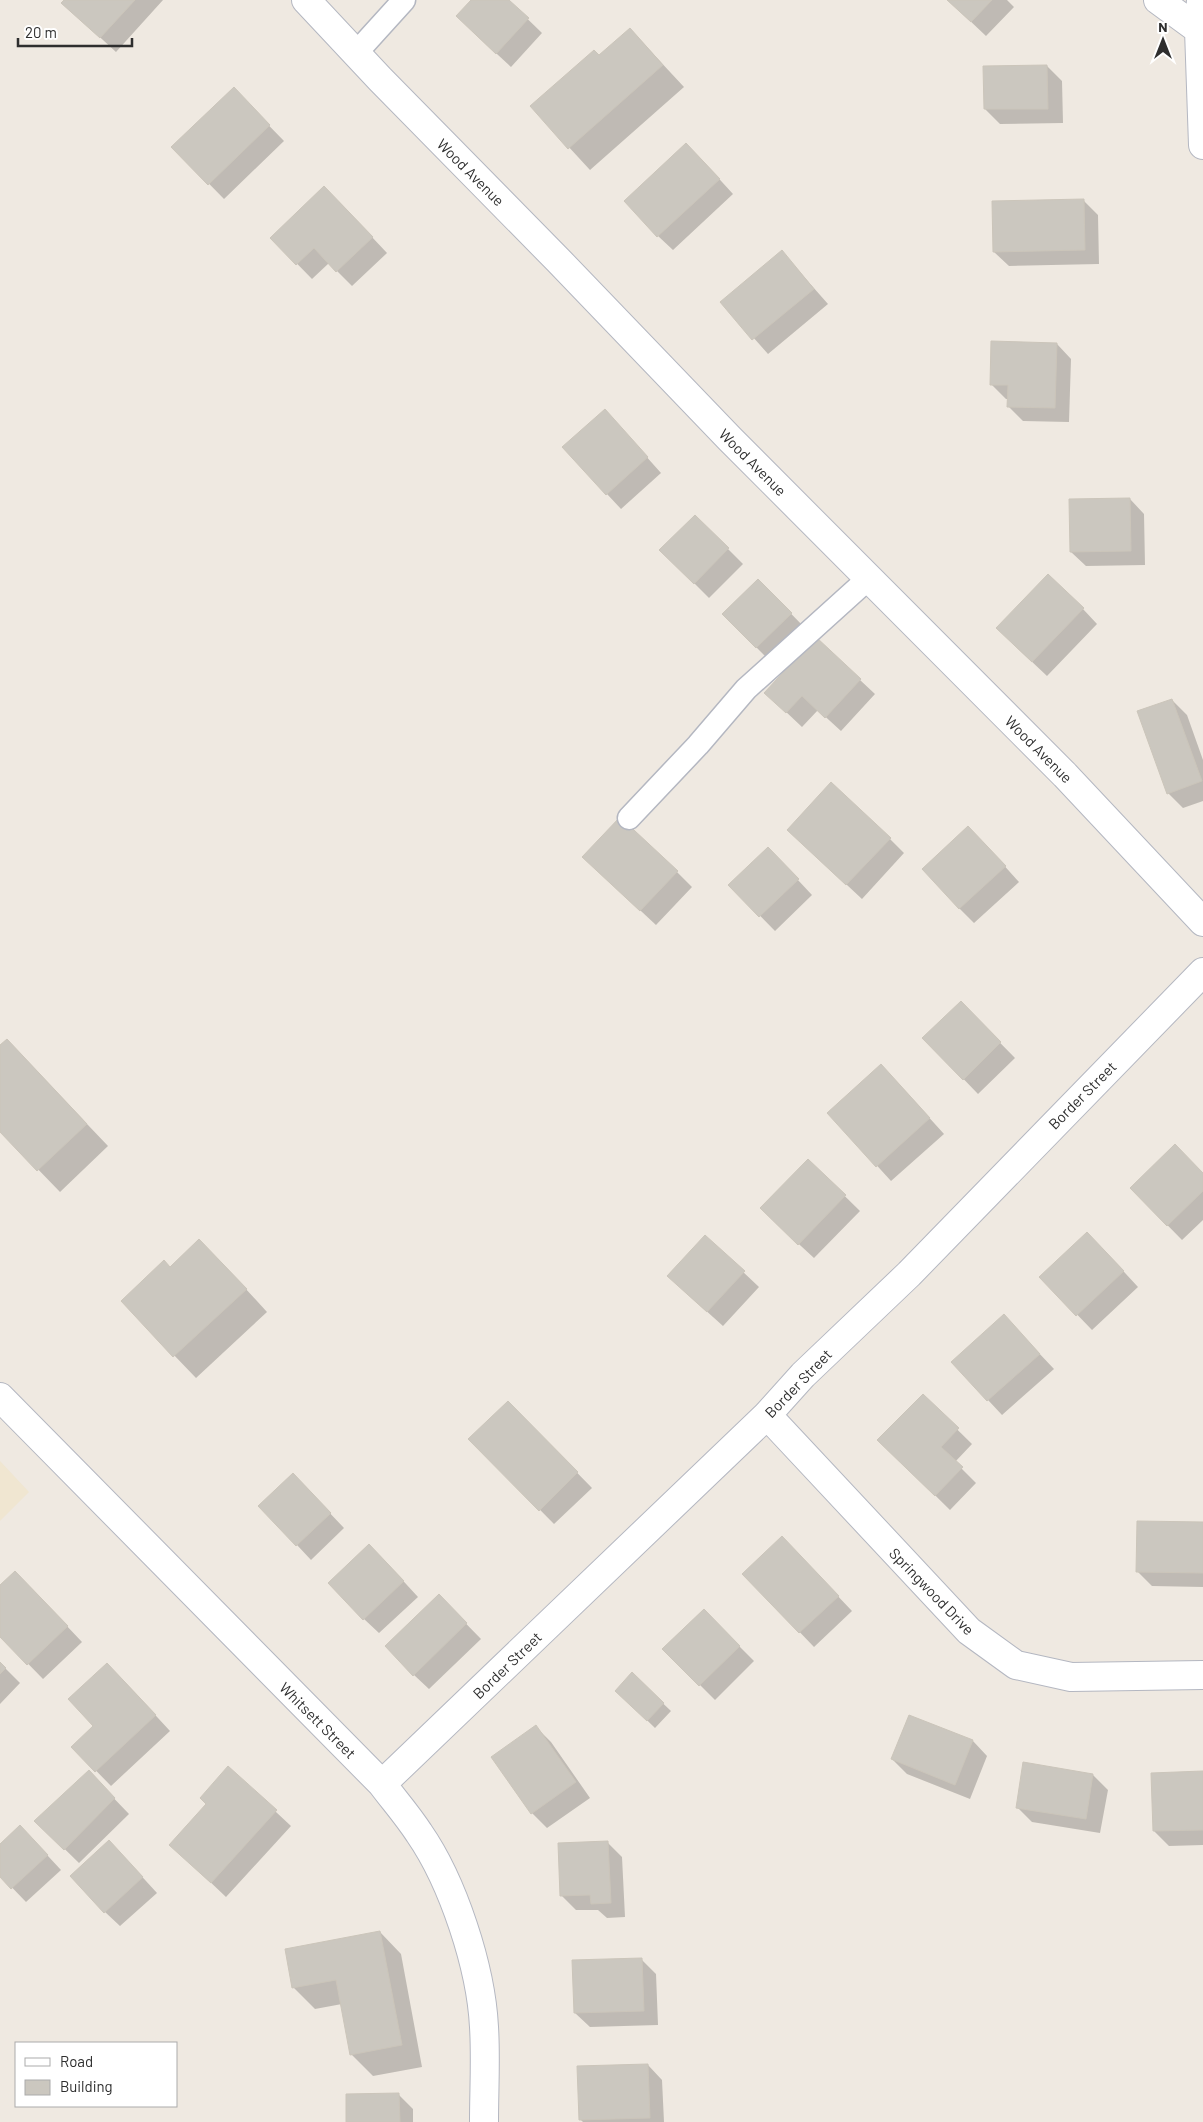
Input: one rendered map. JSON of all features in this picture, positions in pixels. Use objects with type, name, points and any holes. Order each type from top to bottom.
[{"type":"street","name":"Wood Avenue","points":[[306,0],[730,439],[1065,775],[1203,922]]},
{"type":"street","points":[[1158,0],[1199,30]]},
{"type":"street","points":[[1201,0],[1199,30],[1203,145]]},
{"type":"street","name":"Border Street","points":[[382,1784],[767,1415],[803,1375],[908,1274],[1203,972]]},
{"type":"street","name":"Whitsett Street","points":[[0,1397],[382,1784],[425,1842],[443,1876],[466,1934],[474,1964],[484,2025],[484,2122]]},
{"type":"street","name":"Springwood Drive","points":[[767,1415],[969,1631],[1016,1666],[1071,1677],[1203,1675]]},
{"type":"lane","points":[[356,53],[404,0]]},
{"type":"lane","points":[[629,818],[698,745],[746,689],[869,578]]},
{"type":"shaded area","points":[[0,1461],[29,1492],[0,1521]]},
{"type":"building","points":[[64,0],[135,0],[100,38],[61,3]]},
{"type":"building","points":[[471,0],[509,0],[529,18],[496,54],[456,16]]},
{"type":"building","points":[[947,0],[992,0],[971,22]]},
{"type":"building","points":[[630,28],[663,65],[568,149],[530,106],[594,50],[599,55]]},
{"type":"building","points":[[1047,65],[1048,109],[984,109],[983,66]]},
{"type":"building","points":[[234,87],[270,125],[208,185],[171,147]]},
{"type":"building","points":[[686,143],[720,179],[657,237],[624,201]]},
{"type":"building","points":[[324,186],[373,237],[336,272],[314,248],[296,265],[270,238]]},
{"type":"building","points":[[1084,199],[1085,250],[993,252],[992,201]]},
{"type":"building","points":[[782,250],[814,289],[752,340],[720,302]]},
{"type":"building","points":[[991,341],[1057,343],[1055,408],[1007,407],[1008,385],[990,385]]},
{"type":"building","points":[[605,409],[648,457],[606,495],[562,447]]},
{"type":"building","points":[[1130,498],[1131,551],[1070,552],[1069,499]]},
{"type":"building","points":[[695,515],[729,548],[694,584],[659,550]]},
{"type":"building","points":[[1048,574],[1084,608],[1032,662],[996,628]]},
{"type":"building","points":[[758,579],[792,613],[756,648],[722,614]]},
{"type":"building","points":[[816,637],[861,679],[825,718],[802,696],[786,713],[764,693]]},
{"type":"building","points":[[1172,699],[1202,781],[1167,794],[1137,711]]},
{"type":"building","points":[[831,782],[891,838],[846,885],[787,830]]},
{"type":"building","points":[[620,817],[678,871],[640,911],[582,857]]},
{"type":"building","points":[[968,826],[1006,866],[959,909],[922,869]]},
{"type":"building","points":[[768,847],[799,879],[759,917],[728,885]]},
{"type":"building","points":[[961,1001],[1001,1042],[963,1080],[922,1038]]},
{"type":"building","points":[[7,1039],[87,1124],[37,1171],[0,1132],[0,1045]]},
{"type":"building","points":[[881,1064],[930,1118],[876,1167],[827,1113]]},
{"type":"building","points":[[1175,1144],[1203,1173],[1203,1191],[1167,1226],[1130,1188]]},
{"type":"building","points":[[808,1159],[846,1195],[798,1245],[760,1208]]},
{"type":"building","points":[[1087,1232],[1124,1271],[1076,1316],[1039,1277]]},
{"type":"building","points":[[705,1235],[745,1271],[707,1312],[667,1276]]},
{"type":"building","points":[[199,1239],[247,1289],[173,1357],[121,1301],[164,1260],[170,1267]]},
{"type":"building","points":[[1004,1314],[1040,1354],[987,1401],[951,1362]]},
{"type":"building","points":[[923,1394],[959,1428],[941,1447],[963,1467],[935,1496],[877,1440]]},
{"type":"building","points":[[508,1401],[578,1472],[539,1511],[468,1439]]},
{"type":"building","points":[[293,1473],[331,1513],[296,1546],[258,1506]]},
{"type":"building","points":[[1137,1521],[1203,1522],[1203,1573],[1136,1572]]},
{"type":"building","points":[[782,1536],[839,1596],[799,1633],[742,1574]]},
{"type":"building","points":[[369,1544],[404,1581],[363,1620],[328,1583]]},
{"type":"building","points":[[15,1571],[68,1626],[27,1665],[0,1637],[0,1585]]},
{"type":"building","points":[[439,1594],[467,1623],[413,1676],[385,1646]]},
{"type":"building","points":[[704,1609],[740,1646],[699,1686],[662,1649]]},
{"type":"building","points":[[0,1662],[6,1668],[0,1674]]},
{"type":"building","points":[[107,1663],[156,1715],[95,1772],[71,1747],[93,1726],[68,1699]]},
{"type":"building","points":[[632,1672],[664,1703],[647,1721],[615,1691]]},
{"type":"building","points":[[909,1715],[973,1740],[955,1785],[891,1759]]},
{"type":"building","points":[[536,1725],[576,1782],[531,1814],[491,1757]]},
{"type":"building","points":[[1023,1762],[1093,1774],[1086,1819],[1016,1808]]},
{"type":"building","points":[[228,1766],[277,1810],[211,1883],[169,1845],[206,1804],[200,1798]]},
{"type":"building","points":[[89,1770],[115,1798],[64,1850],[34,1821]]},
{"type":"building","points":[[1203,1771],[1203,1830],[1153,1831],[1151,1773]]},
{"type":"building","points":[[20,1825],[48,1855],[11,1889],[0,1877],[0,1844]]},
{"type":"building","points":[[109,1840],[143,1877],[104,1913],[70,1876]]},
{"type":"building","points":[[608,1841],[611,1903],[591,1904],[590,1895],[560,1896],[558,1843]]},
{"type":"building","points":[[380,1931],[402,2045],[350,2055],[336,1980],[292,1988],[285,1949]]},
{"type":"building","points":[[642,1958],[644,2011],[574,2013],[572,1960]]},
{"type":"building","points":[[648,2064],[650,2118],[579,2120],[577,2066]]},
{"type":"building","points":[[399,2093],[400,2122],[346,2122],[346,2094]]}]
